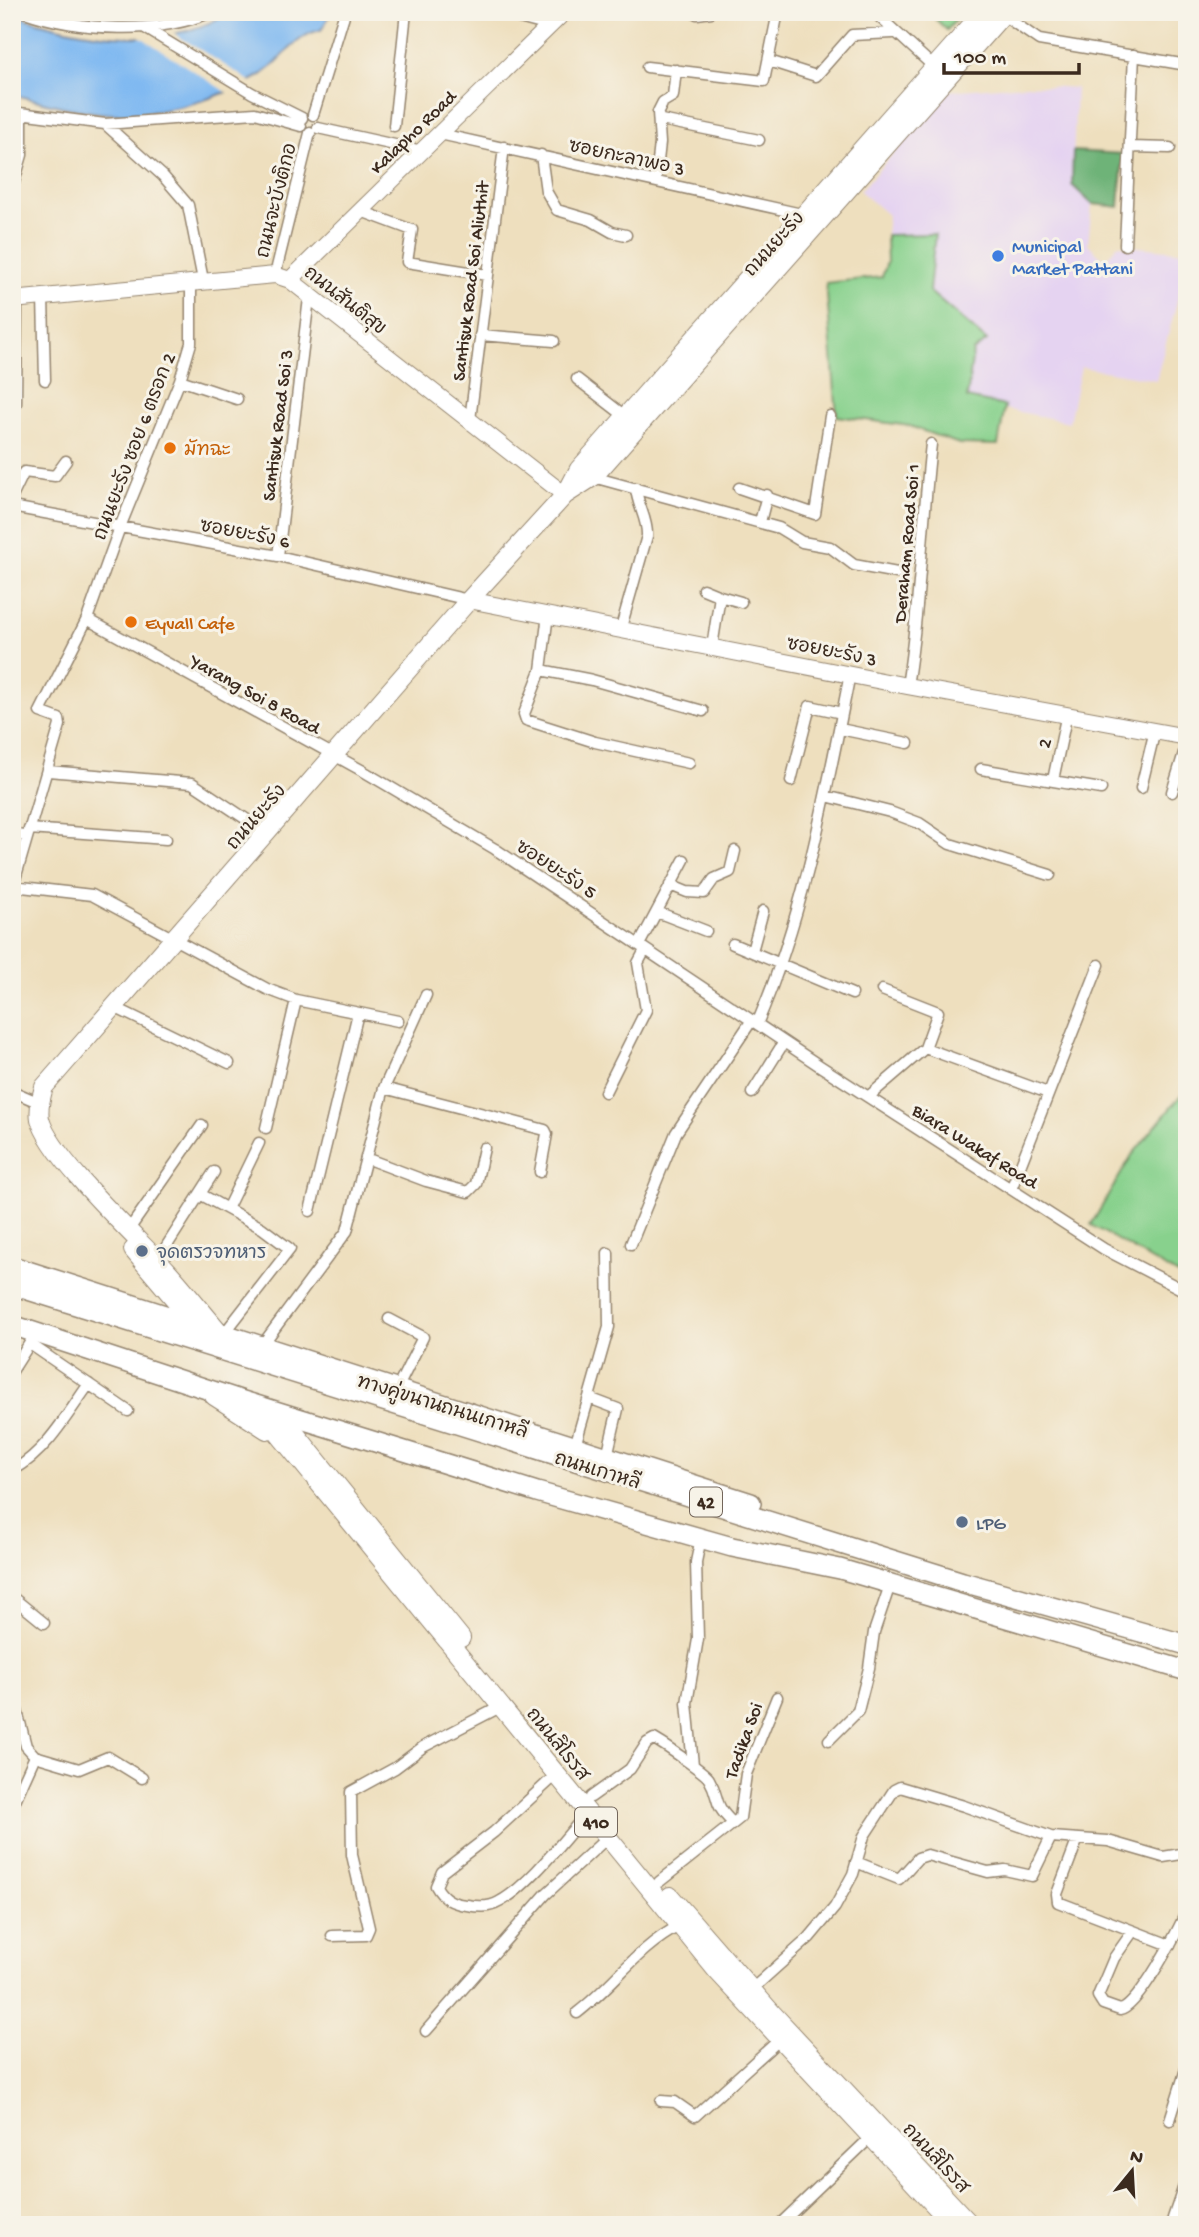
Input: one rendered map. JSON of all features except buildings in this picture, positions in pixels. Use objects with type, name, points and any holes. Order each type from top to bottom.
[{"type":"highway","name":"ทางคู่ขนานถนนเกาหลี","points":[[15,1277],[141,1308],[225,1333],[260,1348],[607,1456],[746,1501],[871,1553]]},
{"type":"highway","name":"ถนนเกาหลี","points":[[15,1277],[448,1423],[963,1582],[1144,1633],[1185,1641]]},
{"type":"highway","points":[[12,1325],[34,1338],[537,1492],[701,1538],[840,1569],[1187,1671]]},
{"type":"highway","points":[[963,1582],[981,1611]]},
{"type":"highway","points":[[1137,1656],[1144,1633]]},
{"type":"main road","name":"ถนนยะรัง","points":[[565,495],[593,477],[806,215],[983,12]]},
{"type":"main road","name":"ถนนยะรัง","points":[[40,1103],[44,1087],[59,1067],[267,834],[469,600],[565,495],[579,469],[626,416],[716,326],[1004,13]]},
{"type":"main road","points":[[40,1103],[40,1119],[48,1134],[80,1176],[225,1333]]},
{"type":"main road","points":[[80,1176],[99,1209],[198,1327]]},
{"type":"main road","points":[[141,1308],[153,1305],[160,1298],[162,1284]]},
{"type":"main road","points":[[198,1387],[249,1417],[286,1444]]},
{"type":"main road","name":"ถนนสิโรรส","points":[[255,1405],[558,1773],[590,1804],[608,1837],[679,1926],[779,2040],[954,2225]]},
{"type":"main road","name":"ถนนสิโรรส","points":[[278,1412],[590,1804],[751,1990],[971,2225]]},
{"type":"main road","points":[[316,1458],[313,1441],[315,1435],[319,1431],[338,1429]]},
{"type":"street","points":[[25,12],[102,27],[149,31],[211,12]]},
{"type":"street","name":"ถนนจะบังติกอ","points":[[282,278],[309,124],[345,12]]},
{"type":"street","points":[[394,126],[406,12]]},
{"type":"street","points":[[497,12],[549,26]]},
{"type":"street","name":"Kalapho Road","points":[[282,278],[361,211],[564,12]]},
{"type":"street","points":[[696,15],[711,12]]},
{"type":"street","points":[[648,67],[764,81],[778,12]]},
{"type":"street","points":[[874,12],[893,33],[934,67]]},
{"type":"street","points":[[1004,13],[1040,40],[1187,65]]},
{"type":"street","points":[[149,31],[309,124]]},
{"type":"street","points":[[769,61],[816,76],[852,35],[893,33]]},
{"type":"street","points":[[1125,245],[1134,55]]},
{"type":"street","points":[[656,179],[661,120],[659,106],[673,96],[676,70]]},
{"type":"street","points":[[255,114],[258,96]]},
{"type":"street","points":[[12,189],[22,155],[17,113],[105,124],[255,114],[422,151]]},
{"type":"street","points":[[661,120],[759,139]]},
{"type":"street","name":"ถนนยะรัง ซอย 6 ตรอก 2","points":[[48,771],[60,722],[40,712],[87,620],[120,527],[180,380],[191,344],[197,280],[188,205],[163,176],[105,124]]},
{"type":"street","name":"ซอยกะลาพอ 3","points":[[440,134],[656,179],[806,215]]},
{"type":"street","name":"Santisuk Road Soi Aliuthit","points":[[470,420],[504,147]]},
{"type":"street","points":[[1130,147],[1170,148]]},
{"type":"street","points":[[541,155],[546,191],[557,210],[591,220],[612,232],[626,235]]},
{"type":"street","points":[[361,211],[412,230],[407,262],[487,275]]},
{"type":"street","name":"ถนนสันติสุข","points":[[15,300],[197,280],[282,278],[565,495]]},
{"type":"street","points":[[43,297],[45,380]]},
{"type":"street","name":"Santisuk Road Soi 3","points":[[278,556],[309,298]]},
{"type":"street","points":[[15,300],[16,404]]},
{"type":"street","points":[[480,335],[554,341]]},
{"type":"street","points":[[578,379],[626,416]]},
{"type":"street","points":[[180,380],[237,400]]},
{"type":"street","points":[[739,488],[767,495],[815,514],[830,416]]},
{"type":"street","name":"Deraham Road Soi 1","points":[[907,686],[919,615],[923,515],[931,444]]},
{"type":"street","points":[[12,497],[24,472],[55,476],[66,461]]},
{"type":"street","points":[[593,477],[760,522],[779,528],[802,541],[830,547],[866,569],[897,573]]},
{"type":"street","points":[[620,631],[648,529],[636,488]]},
{"type":"street","points":[[760,522],[767,495]]},
{"type":"street","name":"ซอยยะรัง 6","points":[[12,508],[278,556],[469,600]]},
{"type":"street","points":[[1187,509],[1187,558]]},
{"type":"street","points":[[703,589],[741,602]]},
{"type":"street","points":[[712,647],[720,596]]},
{"type":"street","name":"ซอยยะรัง 3","points":[[469,600],[907,686],[1068,713],[1187,737]]},
{"type":"street","points":[[548,614],[541,670],[524,714],[526,720],[595,742],[688,763]]},
{"type":"street","name":"Yarang Soi 8 Road","points":[[87,620],[335,756]]},
{"type":"street","points":[[541,670],[592,680],[703,710]]},
{"type":"street","points":[[631,1244],[676,1133],[754,1022],[783,963],[826,796],[850,674]]},
{"type":"street","points":[[791,781],[810,706],[842,713]]},
{"type":"street","name":"2","points":[[1053,779],[1068,713]]},
{"type":"street","points":[[840,729],[908,743]]},
{"type":"street","points":[[1141,788],[1155,730]]},
{"type":"street","points":[[1172,792],[1187,743]]},
{"type":"street","name":"ซอยยะรัง 5","points":[[335,756],[495,849],[754,1022]]},
{"type":"street","points":[[981,769],[1101,789]]},
{"type":"street","points":[[267,834],[192,783],[48,771],[13,886],[92,895],[267,989],[296,1000],[398,1021]]},
{"type":"street","points":[[826,796],[890,812],[919,823],[950,844],[1050,875]]},
{"type":"street","points":[[12,833],[166,839]]},
{"type":"street","points":[[670,885],[687,892],[704,893],[714,879],[730,872],[734,851]]},
{"type":"street","points":[[605,1092],[646,1010],[638,975],[638,962],[657,912],[684,860]]},
{"type":"street","points":[[657,912],[706,931]]},
{"type":"street","points":[[752,951],[763,912]]},
{"type":"street","points":[[733,944],[852,994]]},
{"type":"street","points":[[1012,1187],[1099,965]]},
{"type":"street","points":[[868,1097],[925,1048],[938,1012],[882,990]]},
{"type":"street","points":[[260,1348],[347,1231],[368,1159],[384,1088],[426,995]]},
{"type":"street","points":[[266,1128],[296,1000]]},
{"type":"street","points":[[114,1007],[229,1063]]},
{"type":"street","points":[[310,1211],[358,1013]]},
{"type":"street","name":"Biara Wakaf Road","points":[[754,1022],[1104,1249],[1187,1292]]},
{"type":"street","points":[[752,1093],[784,1042]]},
{"type":"street","points":[[925,1048],[1048,1093]]},
{"type":"street","points":[[384,1088],[545,1130],[547,1135],[540,1172]]},
{"type":"street","points":[[13,1093],[40,1103]]},
{"type":"street","points":[[128,1231],[202,1125]]},
{"type":"street","points":[[227,1209],[260,1143]]},
{"type":"street","points":[[368,1159],[426,1181],[468,1192],[476,1184],[484,1148]]},
{"type":"street","points":[[166,1247],[214,1172]]},
{"type":"street","points":[[200,1194],[262,1228],[290,1249],[225,1333]]},
{"type":"street","points":[[575,1446],[611,1314],[608,1253]]},
{"type":"street","points":[[389,1319],[423,1337],[396,1391]]},
{"type":"street","points":[[12,1371],[34,1338],[89,1384],[128,1411]]},
{"type":"street","points":[[12,1466],[15,1469],[23,1464],[51,1437],[89,1384]]},
{"type":"street","points":[[589,1398],[618,1409],[607,1456]]},
{"type":"street","points":[[693,1765],[687,1703],[698,1639],[696,1562],[701,1538]]},
{"type":"street","points":[[829,1740],[858,1711],[870,1668],[874,1632],[890,1585]]},
{"type":"street","points":[[12,1597],[44,1623]]},
{"type":"street","points":[[12,1691],[26,1746],[35,1756],[79,1769],[108,1757],[142,1778]]},
{"type":"street","name":"Tadika Soi","points":[[733,1823],[742,1813],[746,1774],[777,1697]]},
{"type":"street","points":[[332,1936],[366,1935],[369,1928],[352,1855],[351,1792],[395,1768],[423,1747],[502,1706]]},
{"type":"street","points":[[558,1773],[494,1832],[442,1872],[436,1886],[440,1894],[462,1905],[480,1907],[501,1902],[536,1870],[590,1804],[631,1769],[651,1739],[708,1777],[718,1809],[733,1823],[659,1882]]},
{"type":"street","points":[[12,1807],[35,1756]]},
{"type":"street","points":[[751,1990],[823,1924],[849,1885],[864,1836],[894,1790],[900,1787],[964,1805],[1051,1838],[1108,1841],[1163,1857],[1187,1853]]},
{"type":"street","points":[[426,2031],[546,1895],[608,1837]]},
{"type":"street","points":[[856,1862],[899,1879],[918,1858],[927,1855],[988,1872],[1005,1870],[1032,1875],[1051,1838]]},
{"type":"street","points":[[1077,1841],[1056,1899],[1068,1907],[1170,1945]]},
{"type":"street","points":[[1133,1931],[1114,1958],[1098,1996],[1103,2004],[1120,2010],[1130,2005],[1170,1945],[1187,1910]]},
{"type":"street","points":[[577,2013],[612,1983],[650,1942],[679,1926]]},
{"type":"street","points":[[661,2101],[675,2102],[695,2116],[779,2040]]},
{"type":"street","points":[[1170,2120],[1187,2066]]},
{"type":"street","points":[[779,2225],[871,2137]]},
{"type":"street","points":[[1175,2225],[1173,2218],[1187,2177]]},
{"type":"shaded area","name":"Municipal Market Pattani","points":[[1026,85],[1076,88],[1072,185],[1092,204],[1088,244],[1105,260],[1118,245],[1186,252],[1183,279],[1156,380],[1081,367],[1069,422],[965,401],[921,319],[886,235],[888,215],[860,191],[949,91]]},
{"type":"green space","points":[[928,12],[963,12],[947,30]]},
{"type":"green space","points":[[1073,151],[1123,154],[1119,207],[1092,204],[1072,185]]},
{"type":"green space","points":[[935,234],[929,291],[987,341],[973,351],[967,398],[1005,406],[998,445],[959,444],[910,426],[837,416],[826,283],[882,277],[887,262],[886,235]]},
{"type":"green space","points":[[1187,1088],[1187,1280],[1091,1225],[1132,1155]]},
{"type":"water","points":[[229,12],[332,12],[321,30],[303,37],[258,77],[244,85],[179,107],[145,113],[100,113],[12,94],[12,14],[65,29],[122,37],[179,33],[205,25]]},
{"type":"pier","points":[[172,32],[253,83],[229,94],[136,34]]},
{"type":"place","name":"Municipal Market Pattani","points":[[998,256]]},
{"type":"place","name":"มัทฉะ","points":[[170,448]]},
{"type":"place","name":"Eyvall Cafe","points":[[131,622]]},
{"type":"place","name":"จุดตรวจทหาร","points":[[142,1251]]},
{"type":"place","name":"LPG","points":[[962,1522]]}]
